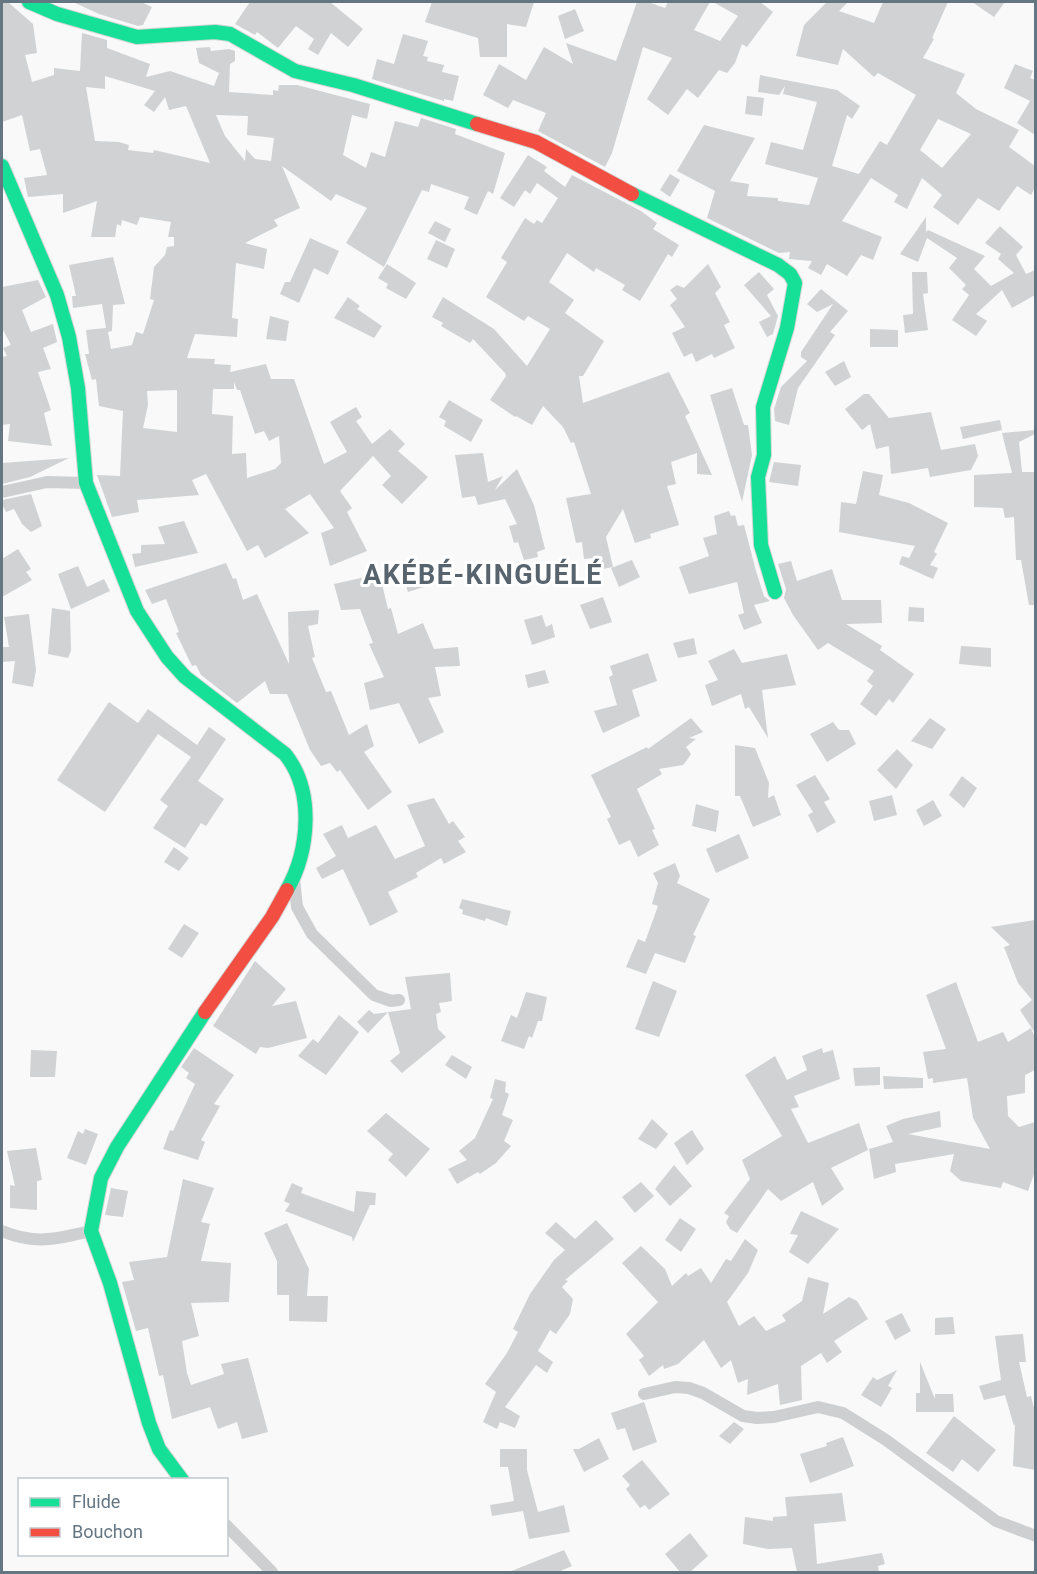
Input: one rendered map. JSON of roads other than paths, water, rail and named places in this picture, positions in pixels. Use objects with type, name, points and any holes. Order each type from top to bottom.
[{"type":"street","points":[[29,2],[57,14],[137,37],[215,32],[230,34],[295,71],[353,85],[536,142],[621,189],[778,265],[790,274],[795,283],[787,328],[763,407],[764,454],[758,477],[761,545],[775,592]]},
{"type":"street","points":[[2,166],[57,295],[69,337],[78,388],[86,483],[137,611],[167,657],[185,677],[270,741],[293,765],[304,791],[306,820],[303,845],[294,878],[272,918],[191,1031],[117,1147],[101,1178],[91,1231],[110,1283],[149,1423],[159,1449],[181,1478]]},
{"type":"street","points":[[2,492],[47,482],[86,483]]},
{"type":"street","points":[[294,878],[297,907],[312,934],[374,995],[391,1001],[399,1000]]},
{"type":"street","points":[[2,1232],[22,1240],[45,1241],[91,1231]]},
{"type":"street","points":[[644,1394],[675,1387],[689,1388],[703,1393],[743,1416],[757,1418],[774,1418],[818,1407],[843,1413],[939,1477],[996,1521],[1035,1536]]},
{"type":"street","points":[[228,1527],[272,1572]]},
{"type":"district","name":"AKÉBÉ-KINGUÉLÉ","points":[[483,575]]}]
